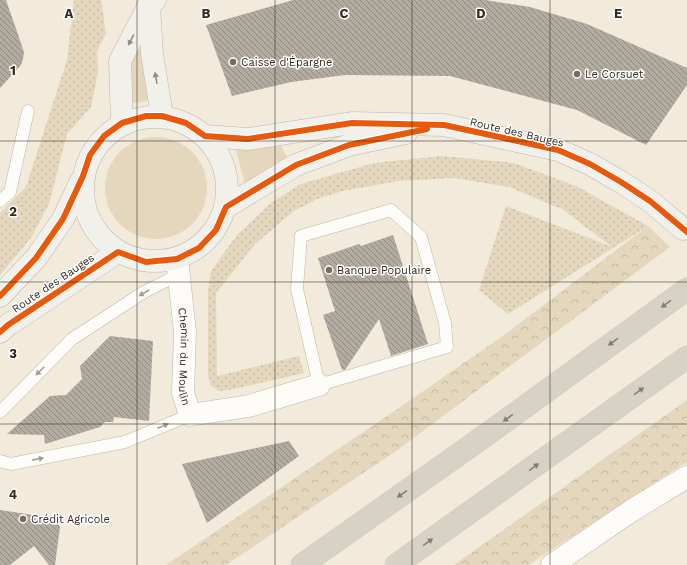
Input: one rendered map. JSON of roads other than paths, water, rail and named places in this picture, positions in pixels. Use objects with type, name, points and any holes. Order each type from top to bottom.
[{"type":"highway","points":[[302,565],[687,289]]},
{"type":"highway","points":[[396,565],[687,357]]},
{"type":"main road","points":[[149,2],[152,54],[162,116]]},
{"type":"main road","points":[[122,123],[120,61],[149,2]]},
{"type":"main road","points":[[162,116],[186,122],[205,136],[220,157],[227,182],[226,207],[216,230],[199,248],[177,267],[146,262],[118,252],[96,232],[84,206],[83,176],[90,155],[104,136],[122,123],[142,117],[162,116]]},
{"type":"main road","name":"Route des Bauges","points":[[205,136],[248,139],[352,123],[444,125],[558,150],[590,164],[621,182],[650,201],[683,228]]},
{"type":"main road","name":"Route des Bauges","points":[[226,207],[296,165],[350,145],[444,125]]},
{"type":"main road","name":"Route des Bauges","points":[[0,296],[36,258],[63,219],[83,176]]},
{"type":"main road","name":"Route des Bauges","points":[[0,332],[8,325],[118,252]]},
{"type":"street","name":"Chemin du Moulin","points":[[177,267],[185,332],[182,393],[190,415],[249,406],[320,385]]},
{"type":"street","points":[[552,565],[631,511],[687,477]]},
{"type":"lane","points":[[0,201],[10,192],[28,111]]},
{"type":"lane","points":[[391,210],[421,237],[445,323],[447,347],[320,385],[297,289],[301,236],[391,210]]},
{"type":"lane","points":[[0,412],[72,339],[144,292],[177,267]]},
{"type":"lane","points":[[0,461],[10,464],[125,442],[190,415]]},
{"type":"place","name":"Caisse d'Épargne","points":[[233,62]]},
{"type":"place","name":"Le Corsuet","points":[[577,74]]},
{"type":"place","name":"Banque Populaire","points":[[329,270]]},
{"type":"place","name":"Crédit Agricole","points":[[23,519]]}]
